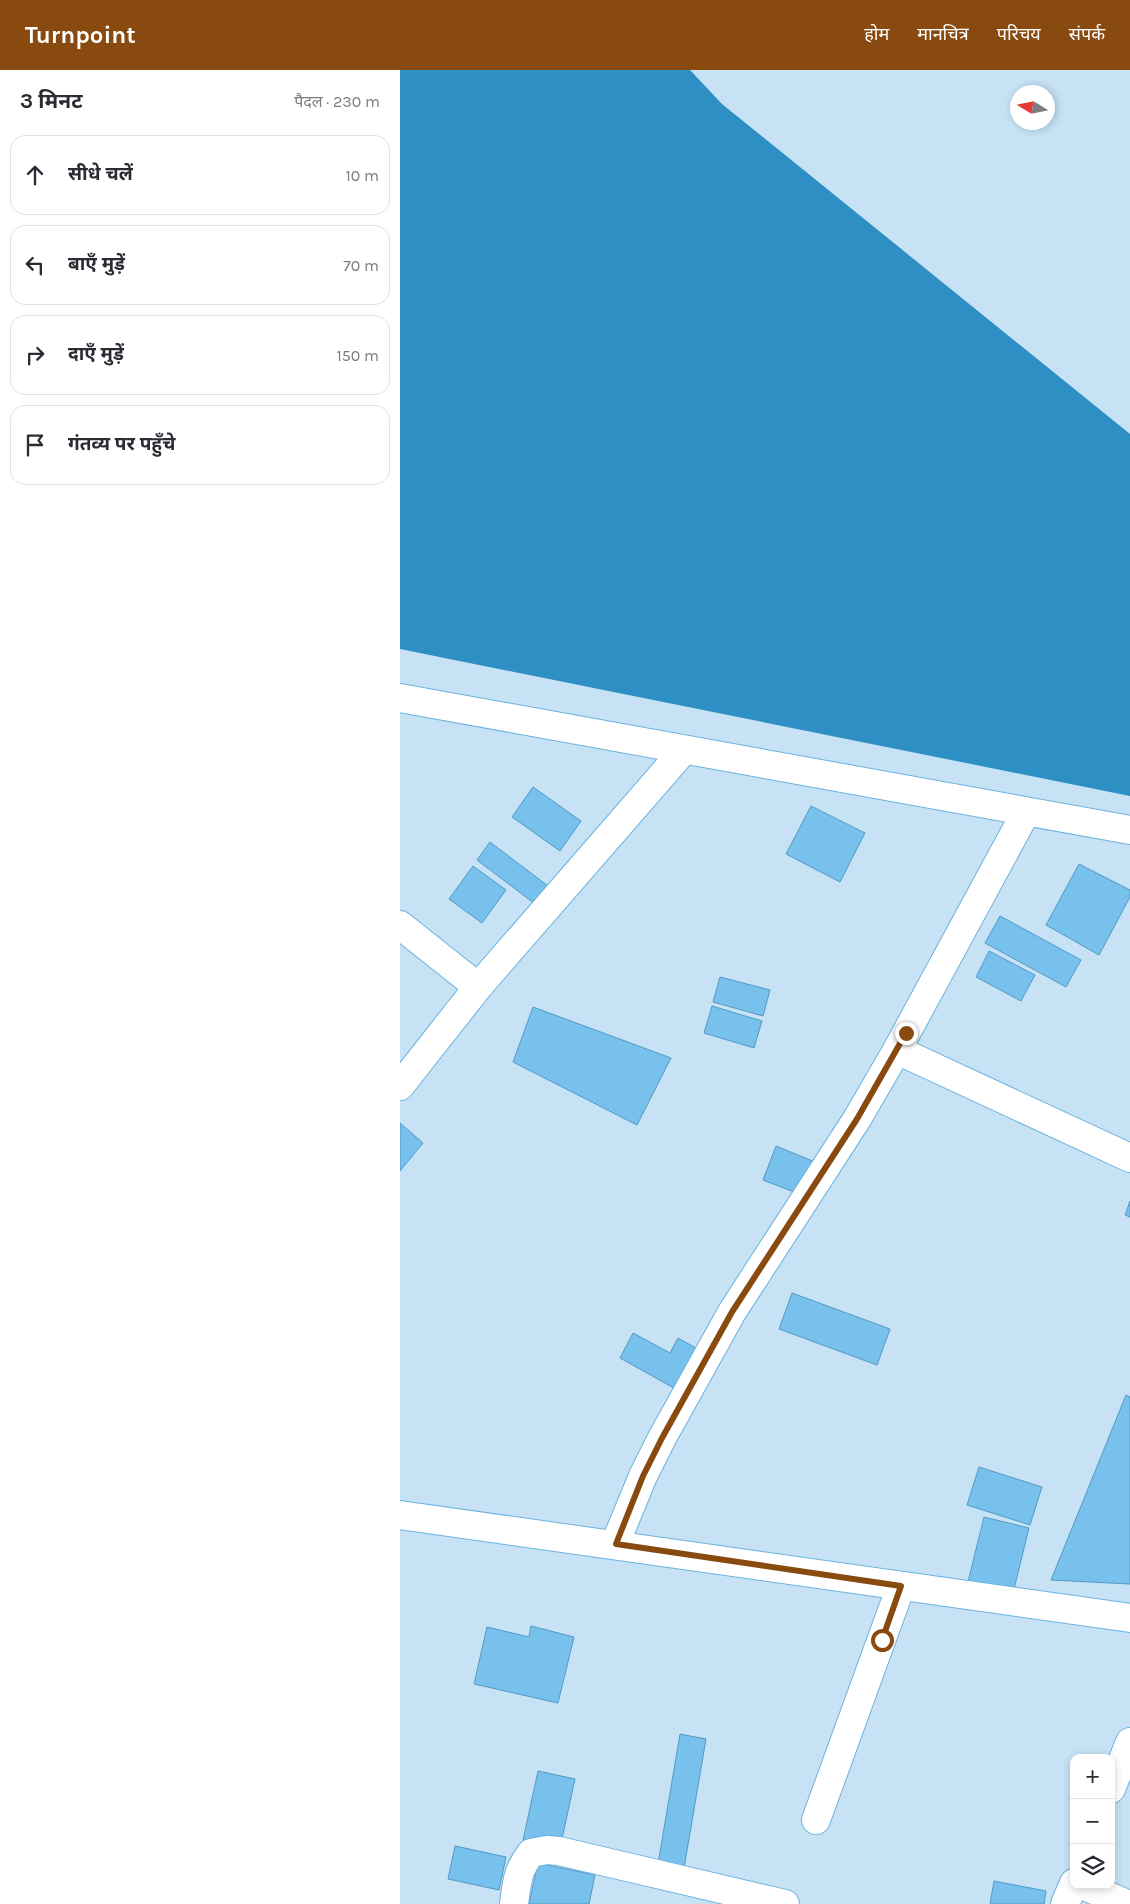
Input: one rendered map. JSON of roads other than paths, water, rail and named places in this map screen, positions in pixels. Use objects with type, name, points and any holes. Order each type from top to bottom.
[{"type":"street","points":[[400,698],[1130,830]]},
{"type":"street","points":[[400,1086],[478,987],[684,750]]},
{"type":"street","points":[[616,1544],[643,1476],[662,1438],[732,1312],[857,1119],[897,1050],[1026,812]]},
{"type":"street","points":[[400,924],[478,987]]},
{"type":"street","points":[[897,1050],[1130,1158]]},
{"type":"street","points":[[400,1514],[1130,1618]]},
{"type":"street","points":[[816,1820],[901,1586]]},
{"type":"street","points":[[1115,1779],[1130,1742]]},
{"type":"street","points":[[514,1904],[517,1877],[522,1865],[531,1853],[547,1850],[559,1851],[786,1904]]},
{"type":"street","points":[[1065,1904],[1071,1889]]},
{"type":"street","points":[[1091,1889],[1127,1904]]},
{"type":"water","points":[[400,70],[690,70],[722,104],[1130,434],[1130,796],[400,649]]}]
